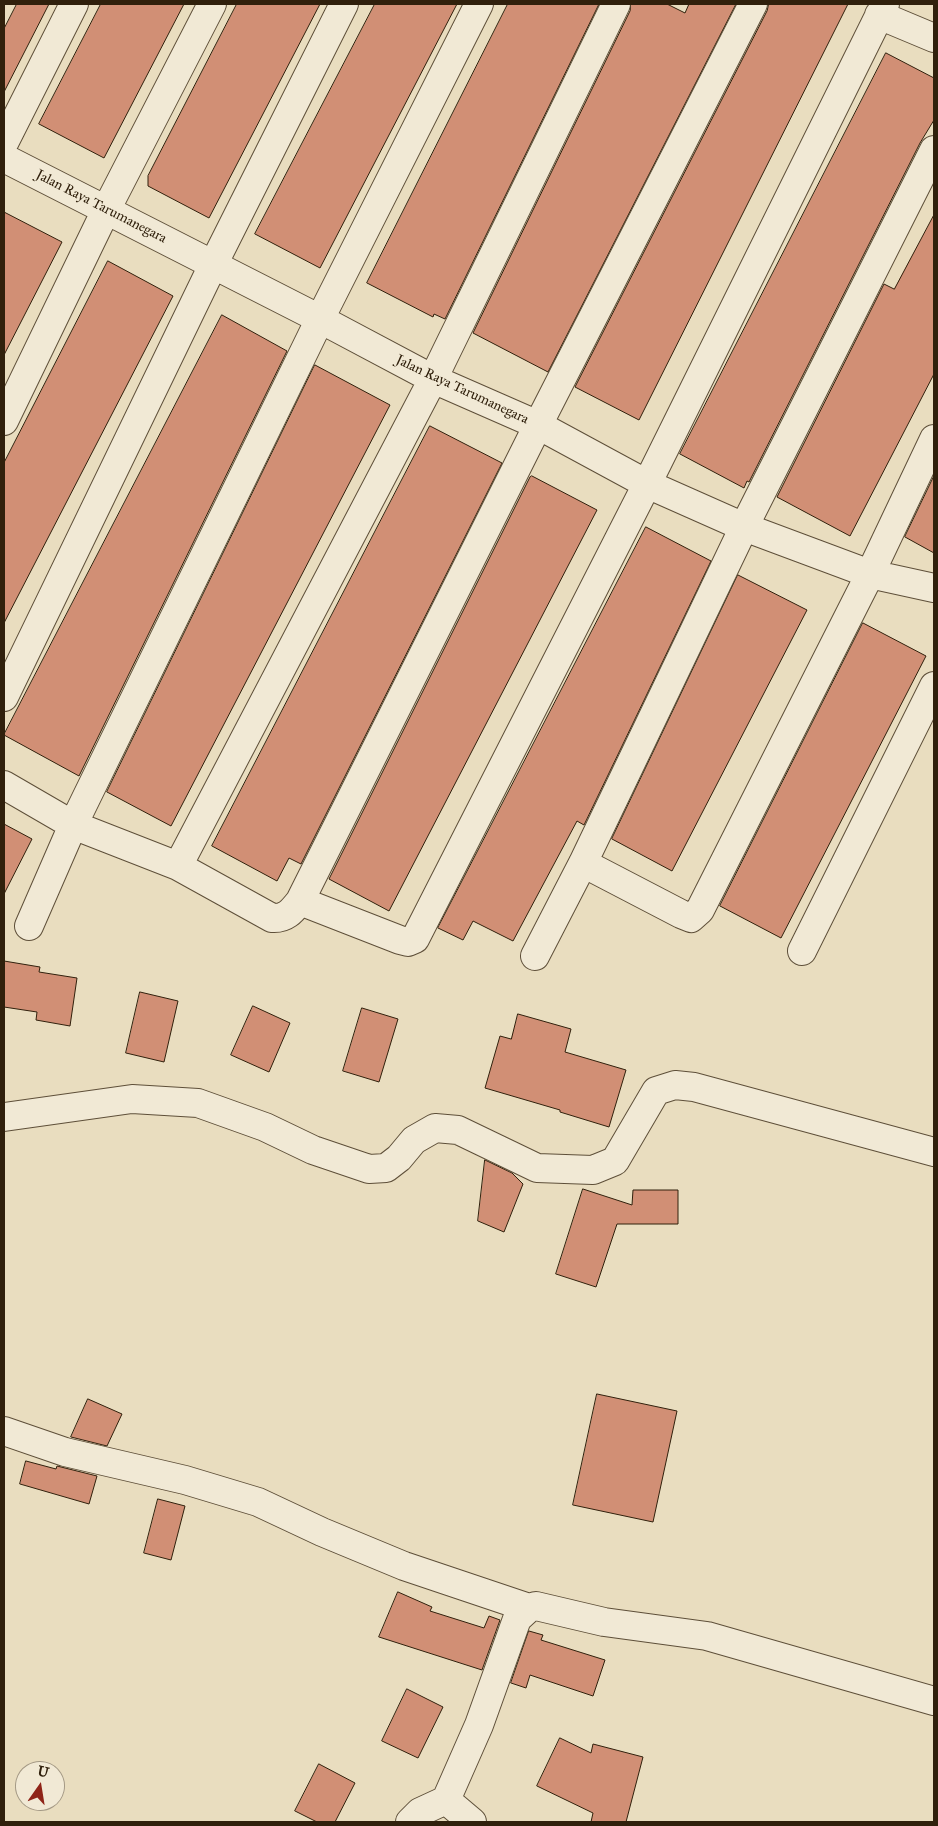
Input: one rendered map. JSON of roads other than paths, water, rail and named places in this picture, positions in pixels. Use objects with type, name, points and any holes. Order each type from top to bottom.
[{"type":"street","points":[[4,142],[74,4]]},
{"type":"street","points":[[4,421],[106,210],[212,4]]},
{"type":"street","points":[[4,697],[213,265],[344,4]]},
{"type":"street","points":[[29,926],[73,825],[320,319],[478,4]]},
{"type":"street","points":[[178,866],[432,379],[616,4]]},
{"type":"street","points":[[4,785],[73,825],[178,866],[272,918],[286,916],[300,901],[538,425],[753,4]]},
{"type":"street","points":[[300,901],[400,940],[408,942],[415,938],[647,484],[882,9],[934,38]]},
{"type":"street","points":[[535,956],[583,864],[744,527],[934,150]]},
{"type":"street","name":"Jalan Raya Tarumanegara","points":[[4,158],[320,319],[432,379],[538,425],[647,484],[744,527],[870,574],[934,588]]},
{"type":"street","points":[[583,864],[691,918],[700,910],[870,574],[934,439]]},
{"type":"street","points":[[802,951],[934,686]]},
{"type":"street","points":[[4,1117],[132,1099],[198,1103],[265,1127],[313,1150],[369,1169],[386,1168],[399,1158],[414,1140],[435,1128],[458,1130],[538,1168],[593,1170],[615,1161],[656,1090],[675,1085],[694,1087],[934,1152]]},
{"type":"street","points":[[4,1432],[65,1452],[184,1480],[258,1502],[322,1532],[404,1566],[529,1608]]},
{"type":"street","points":[[410,1822],[420,1812],[446,1800],[479,1725],[517,1619],[529,1608],[536,1606],[604,1622],[707,1636],[934,1701]]},
{"type":"street","points":[[446,1800],[472,1822]]}]
